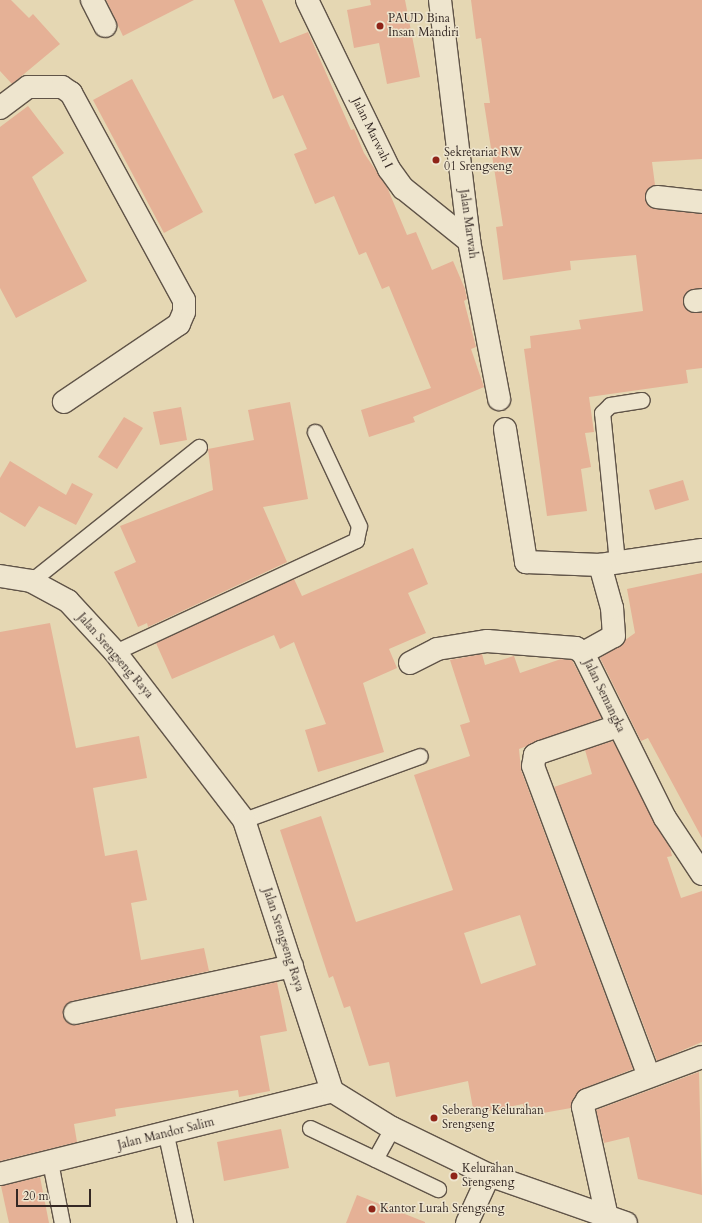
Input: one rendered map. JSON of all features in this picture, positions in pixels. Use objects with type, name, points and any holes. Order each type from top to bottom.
[{"type":"street","points":[[92,0],[105,26]]},
{"type":"street","name":"Jalan Marwah I","points":[[308,0],[389,169],[403,188],[469,241]]},
{"type":"street","name":"Jalan Marwah","points":[[440,0],[469,241],[499,399]]},
{"type":"street","points":[[0,108],[28,87],[62,87],[71,93],[184,300],[184,312],[179,324],[64,402]]},
{"type":"street","points":[[657,197],[702,202]]},
{"type":"street","points":[[505,430],[524,561],[529,564],[608,564],[702,550]]},
{"type":"street","points":[[584,653],[614,636],[608,564]]},
{"type":"street","name":"Jalan Srengseng Raya","points":[[0,576],[31,581],[68,601],[115,652],[244,820],[332,1091]]},
{"type":"street","name":"Jalan Semangka","points":[[410,663],[437,649],[486,641],[568,645],[584,653],[618,726],[665,818],[702,874]]},
{"type":"street","points":[[618,726],[541,752],[535,755],[533,766],[649,1076]]},
{"type":"street","points":[[75,1013],[292,966]]},
{"type":"street","points":[[616,1220],[584,1107],[587,1100],[594,1096],[702,1058]]},
{"type":"street","points":[[332,1091],[392,1128],[489,1175],[616,1220]]},
{"type":"street","name":"Jalan Mandor Salim","points":[[1,1170],[50,1162],[166,1136],[332,1091]]},
{"type":"street","points":[[467,1223],[489,1175]]},
{"type":"lane","points":[[608,564],[602,413],[610,405],[642,400]]},
{"type":"lane","points":[[115,652],[356,540],[359,526],[316,432]]},
{"type":"lane","points":[[31,581],[199,447]]},
{"type":"lane","points":[[244,820],[420,756]]},
{"type":"lane","points":[[310,1128],[438,1189]]},
{"type":"lane","points":[[375,1159],[392,1128]]},
{"type":"lane","points":[[166,1136],[185,1223]]},
{"type":"lane","points":[[50,1162],[62,1223]]},
{"type":"building","points":[[0,0],[11,0],[29,18],[33,14],[60,44],[12,84],[0,71]]},
{"type":"building","points":[[106,0],[194,0],[123,36]]},
{"type":"building","points":[[234,0],[262,0],[280,43],[308,32],[351,130],[354,129],[364,153],[387,187],[407,235],[416,232],[432,270],[453,261],[465,289],[467,299],[464,301],[476,347],[471,349],[484,387],[413,417],[415,422],[369,437],[361,410],[431,388],[389,286],[382,289],[366,252],[359,255],[334,196],[315,204],[294,154],[307,149],[283,95],[273,99]]},
{"type":"building","name":"PAUD Bina Insan Mandiri","points":[[370,0],[405,0],[420,77],[387,84],[379,43],[354,48],[347,10],[371,5]]},
{"type":"building","points":[[471,0],[702,0],[702,159],[652,162],[655,185],[645,196],[649,207],[655,209],[702,214],[702,288],[688,291],[683,302],[690,312],[702,313],[702,368],[686,370],[688,383],[589,397],[594,432],[585,433],[591,467],[581,469],[587,511],[547,516],[524,349],[531,348],[530,336],[581,329],[579,320],[643,311],[636,255],[570,261],[571,270],[503,280],[496,227],[503,226],[484,103],[490,103],[481,38],[476,39]]},
{"type":"building","points":[[132,79],[203,212],[164,233],[93,100]]},
{"type":"building","points":[[28,106],[64,153],[32,177],[87,281],[16,318],[0,288],[0,127]]},
{"type":"building","points":[[290,402],[308,499],[263,507],[287,562],[148,627],[147,623],[138,627],[114,572],[136,562],[120,526],[213,490],[208,449],[254,440],[248,410]]},
{"type":"building","points":[[181,407],[187,440],[160,445],[153,412]]},
{"type":"building","points":[[124,417],[143,428],[117,469],[98,457]]},
{"type":"building","points":[[10,461],[66,495],[72,483],[93,494],[76,525],[39,506],[25,527],[0,512],[0,478]]},
{"type":"building","points":[[683,480],[689,500],[655,510],[649,490]]},
{"type":"building","points":[[413,548],[428,584],[408,593],[426,633],[389,649],[397,668],[363,683],[384,752],[318,772],[305,730],[326,724],[294,642],[280,649],[274,635],[172,679],[156,643],[294,579],[302,596]]},
{"type":"building","points":[[702,573],[702,838],[648,738],[641,741],[600,658],[635,633],[627,589]]},
{"type":"building","points":[[50,623],[76,748],[139,736],[147,778],[93,788],[105,856],[137,850],[147,900],[131,903],[141,960],[204,948],[209,971],[72,1001],[63,1009],[66,1021],[78,1025],[277,982],[287,1031],[260,1036],[270,1091],[239,1097],[238,1090],[115,1109],[116,1116],[74,1124],[77,1142],[0,1161],[0,632]]},
{"type":"building","points":[[482,654],[485,665],[514,656],[520,673],[561,659],[572,660],[602,718],[519,749],[521,770],[633,1069],[582,1089],[571,1108],[526,1116],[523,1104],[474,1114],[468,1081],[396,1097],[389,1062],[369,1066],[350,1006],[344,1008],[333,976],[329,978],[280,830],[321,816],[356,922],[453,890],[414,775],[470,756],[460,725],[470,722],[450,660]],"holes":[[[520,915],[536,965],[481,984],[464,933]]]},
{"type":"building","points":[[613,741],[670,848],[672,856],[667,857],[681,898],[702,891],[702,1042],[657,1061],[554,787],[592,774],[585,750]]},
{"type":"building","points":[[699,1072],[702,1195],[638,1179],[629,1137],[604,1143],[596,1110]]},
{"type":"building","points":[[281,1129],[289,1168],[224,1181],[217,1142]]},
{"type":"building","points":[[40,1177],[49,1223],[9,1223],[1,1186]]},
{"type":"building","name":"Kantor Lurah Srengseng","points":[[357,1195],[425,1222],[425,1223],[346,1223]]},
{"type":"place","name":"PAUD Bina Insan Mandiri","points":[[380,26]]},
{"type":"place","name":"Sekretariat RW 01 Srengseng","points":[[436,160]]},
{"type":"place","name":"Seberang Kelurahan Srengseng","points":[[434,1118]]},
{"type":"place","name":"Kelurahan Srengseng","points":[[454,1176]]},
{"type":"place","name":"Kantor Lurah Srengseng","points":[[372,1209]]}]
